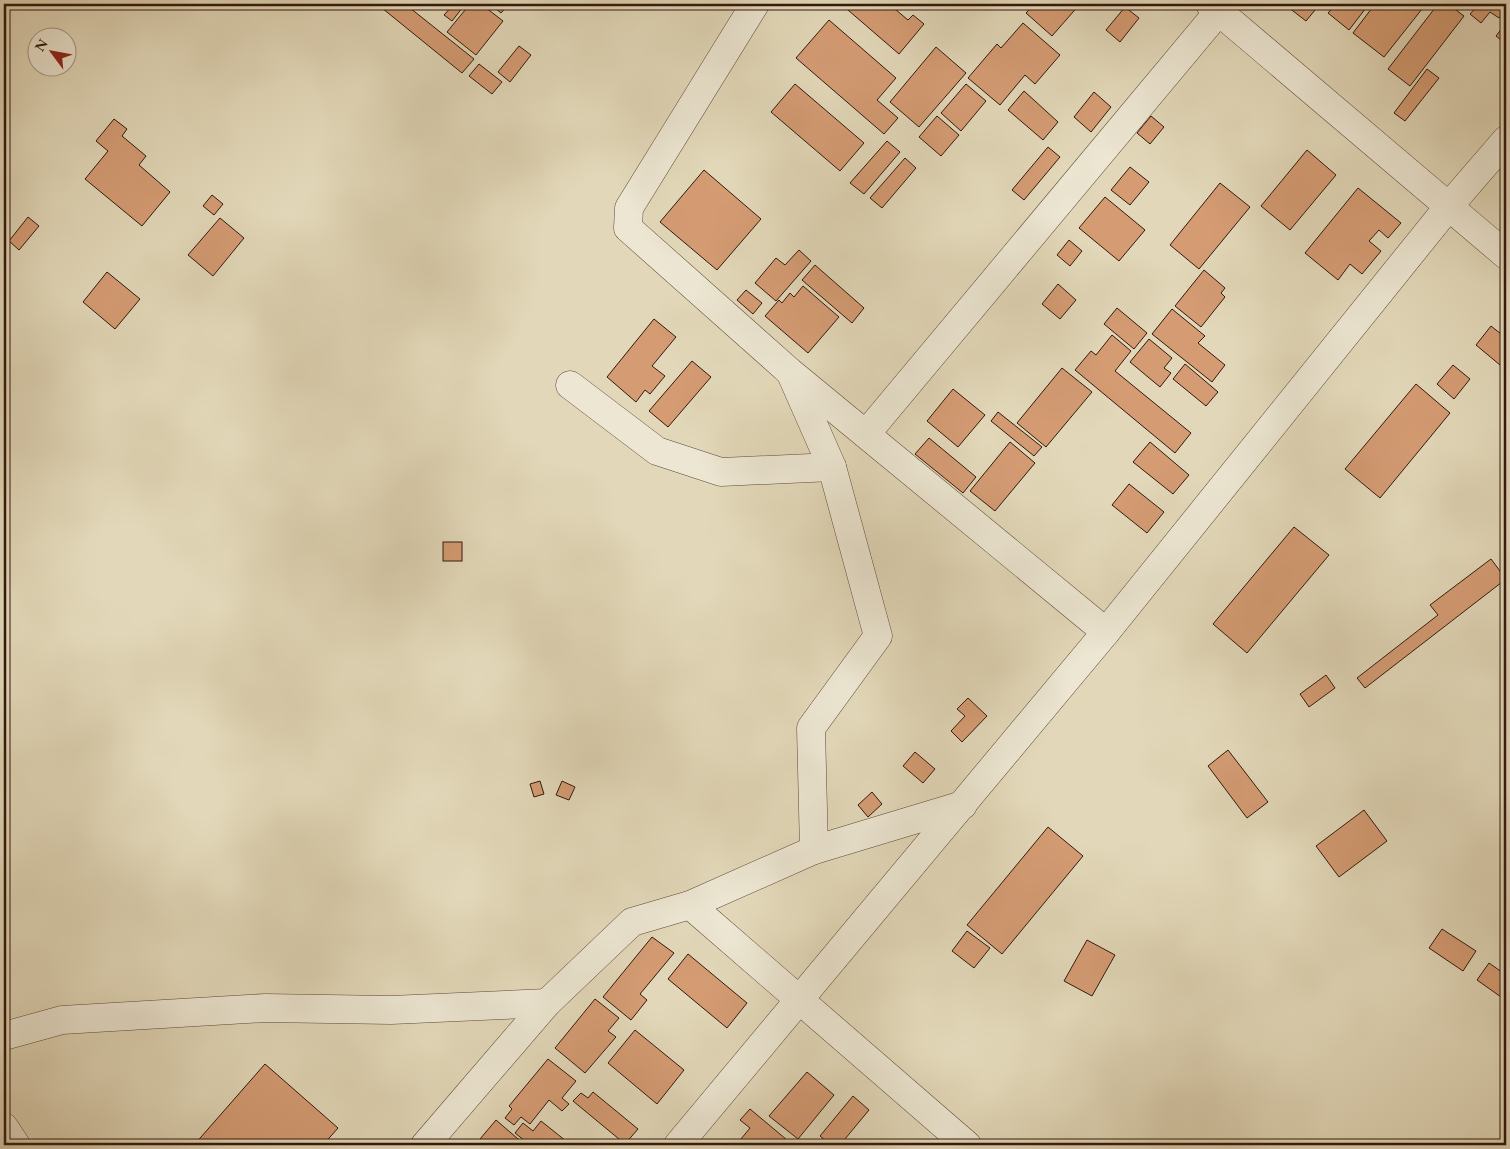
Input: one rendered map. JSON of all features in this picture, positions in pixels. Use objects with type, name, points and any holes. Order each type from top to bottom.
[{"type":"street","points":[[755,4],[629,208],[628,228],[790,372],[1106,632]]},
{"type":"street","points":[[866,434],[1214,7],[1506,255]]},
{"type":"street","points":[[678,1145],[800,1002],[1106,632],[1449,206],[1506,140]]},
{"type":"street","points":[[790,372],[832,467],[878,636],[811,728],[814,850]]},
{"type":"street","points":[[570,385],[657,450],[720,472],[832,467]]},
{"type":"street","points":[[425,1145],[547,1003],[632,922],[690,905],[814,850],[963,805]]},
{"type":"street","points":[[690,905],[967,1145]]},
{"type":"street","points":[[4,1036],[62,1020],[265,1008],[391,1010],[547,1003]]},
{"type":"street","points":[[4,1127],[16,1145]]},
{"type":"building","points":[[377,4],[405,4],[474,59],[462,73]]},
{"type":"building","points":[[454,4],[463,7],[452,21],[444,15]]},
{"type":"building","points":[[470,4],[481,4],[503,21],[476,55],[447,32]]},
{"type":"building","points":[[490,4],[509,4],[501,13]]},
{"type":"building","points":[[841,4],[889,4],[908,20],[913,15],[924,24],[899,54]]},
{"type":"building","points":[[1034,4],[1080,4],[1052,36],[1026,13]]},
{"type":"building","points":[[1284,4],[1320,4],[1306,21]]},
{"type":"building","points":[[1336,4],[1369,4],[1349,30],[1328,13]]},
{"type":"building","points":[[1375,4],[1426,4],[1384,57],[1353,33]]},
{"type":"building","points":[[1438,4],[1448,4],[1464,16],[1410,86],[1388,69]]},
{"type":"building","points":[[1479,4],[1502,4],[1506,9],[1499,18],[1490,12],[1481,23],[1470,14]]},
{"type":"building","points":[[1125,7],[1139,18],[1120,42],[1106,30]]},
{"type":"building","points":[[829,20],[896,78],[877,100],[898,118],[884,134],[796,58]]},
{"type":"building","points":[[1023,23],[1060,55],[1035,84],[1025,75],[1000,105],[968,78],[997,44],[1001,48]]},
{"type":"building","points":[[1506,23],[1506,44],[1496,36]]},
{"type":"building","points":[[519,46],[531,55],[510,82],[498,72]]},
{"type":"building","points":[[936,47],[966,73],[919,127],[890,102]]},
{"type":"building","points":[[479,64],[502,82],[492,94],[469,76]]},
{"type":"building","points":[[1427,69],[1439,78],[1405,121],[1394,113]]},
{"type":"building","points":[[795,84],[864,143],[840,171],[771,112]]},
{"type":"building","points":[[966,84],[986,101],[961,131],[941,113]]},
{"type":"building","points":[[1024,91],[1058,122],[1043,140],[1008,110]]},
{"type":"building","points":[[1094,92],[1111,107],[1091,132],[1074,117]]},
{"type":"building","points":[[937,116],[959,135],[941,156],[919,137]]},
{"type":"building","points":[[1151,116],[1164,127],[1150,144],[1137,133]]},
{"type":"building","points":[[114,119],[127,129],[122,136],[146,156],[139,165],[170,192],[142,226],[85,179],[108,151],[96,141]]},
{"type":"building","points":[[887,141],[900,152],[864,194],[850,183]]},
{"type":"building","points":[[1048,147],[1060,157],[1024,200],[1012,190]]},
{"type":"building","points":[[1307,150],[1336,175],[1290,230],[1261,206]]},
{"type":"building","points":[[905,158],[916,168],[882,208],[870,198]]},
{"type":"building","points":[[1130,167],[1149,182],[1130,205],[1111,190]]},
{"type":"building","points":[[704,170],[761,219],[717,270],[660,222]]},
{"type":"building","points":[[1220,183],[1250,207],[1199,269],[1170,245]]},
{"type":"building","points":[[1358,188],[1401,223],[1388,238],[1379,230],[1369,241],[1381,251],[1362,274],[1350,264],[1338,280],[1305,253]]},
{"type":"building","points":[[212,195],[223,204],[214,215],[203,206]]},
{"type":"building","points":[[1105,197],[1145,230],[1119,261],[1079,228]]},
{"type":"building","points":[[28,217],[39,226],[19,250],[9,241]]},
{"type":"building","points":[[220,218],[244,238],[213,276],[188,255]]},
{"type":"building","points":[[1069,240],[1082,251],[1070,266],[1057,255]]},
{"type":"building","points":[[799,250],[811,261],[776,301],[755,283],[776,258],[785,265]]},
{"type":"building","points":[[815,265],[864,308],[852,323],[802,280]]},
{"type":"building","points":[[1204,270],[1225,288],[1221,293],[1225,297],[1201,327],[1175,306]]},
{"type":"building","points":[[107,272],[140,299],[115,329],[83,302]]},
{"type":"building","points":[[1058,284],[1076,300],[1060,319],[1042,304]]},
{"type":"building","points":[[803,286],[839,317],[808,353],[765,316],[779,300],[782,303],[790,293],[794,297]]},
{"type":"building","points":[[746,290],[762,303],[753,314],[737,300]]},
{"type":"building","points":[[1117,308],[1147,333],[1134,349],[1104,324]]},
{"type":"building","points":[[1172,309],[1205,336],[1198,343],[1225,365],[1212,382],[1152,334]]},
{"type":"building","points":[[654,319],[676,337],[652,366],[665,376],[650,394],[645,390],[636,402],[607,377]]},
{"type":"building","points":[[1491,326],[1506,338],[1506,370],[1476,345]]},
{"type":"building","points":[[1112,335],[1131,351],[1115,371],[1191,433],[1175,453],[1075,370],[1091,351],[1096,355]]},
{"type":"building","points":[[1149,339],[1172,358],[1164,368],[1171,373],[1160,387],[1130,362]]},
{"type":"building","points":[[692,361],[711,377],[668,427],[649,411]]},
{"type":"building","points":[[1185,364],[1218,392],[1206,406],[1173,379]]},
{"type":"building","points":[[1453,365],[1470,379],[1454,399],[1437,384]]},
{"type":"building","points":[[1062,368],[1092,392],[1046,447],[1017,423]]},
{"type":"building","points":[[1416,384],[1450,413],[1380,498],[1345,469]]},
{"type":"building","points":[[953,389],[985,415],[958,447],[927,421]]},
{"type":"building","points":[[998,412],[1042,447],[1034,456],[991,421]]},
{"type":"building","points":[[929,438],[976,477],[963,493],[915,454]]},
{"type":"building","points":[[1010,442],[1035,463],[995,511],[970,491]]},
{"type":"building","points":[[1150,442],[1189,475],[1173,494],[1133,462]]},
{"type":"building","points":[[1129,484],[1164,512],[1147,533],[1112,505]]},
{"type":"building","points":[[1294,527],[1329,555],[1247,653],[1213,624]]},
{"type":"building","points":[[443,542],[462,542],[462,561],[443,561]]},
{"type":"building","points":[[1491,559],[1506,579],[1365,688],[1357,678],[1438,615],[1430,605]]},
{"type":"building","points":[[1326,675],[1335,688],[1309,707],[1300,694]]},
{"type":"building","points":[[968,698],[987,716],[962,742],[951,731],[965,716],[957,709]]},
{"type":"building","points":[[1228,750],[1268,802],[1247,818],[1208,766]]},
{"type":"building","points":[[915,752],[935,769],[923,783],[903,766]]},
{"type":"building","points":[[540,781],[544,794],[534,797],[530,784]]},
{"type":"building","points":[[562,781],[575,787],[569,800],[556,795]]},
{"type":"building","points":[[872,792],[882,804],[868,817],[858,805]]},
{"type":"building","points":[[1364,810],[1387,841],[1339,877],[1316,846]]},
{"type":"building","points":[[1048,827],[1083,856],[1002,954],[967,925]]},
{"type":"building","points":[[1442,929],[1476,951],[1463,971],[1429,948]]},
{"type":"building","points":[[967,931],[990,948],[974,968],[952,951]]},
{"type":"building","points":[[652,937],[674,953],[640,994],[647,1000],[631,1020],[603,997]]},
{"type":"building","points":[[1087,940],[1115,955],[1092,996],[1064,981]]},
{"type":"building","points":[[688,954],[747,1003],[727,1028],[668,979]]},
{"type":"building","points":[[1489,963],[1506,975],[1506,990],[1501,997],[1477,980]]},
{"type":"building","points":[[595,999],[619,1018],[608,1031],[616,1037],[585,1073],[555,1048]]},
{"type":"building","points":[[635,1030],[684,1070],[657,1104],[608,1063]]},
{"type":"building","points":[[548,1059],[576,1081],[562,1098],[569,1104],[562,1111],[549,1100],[530,1124],[521,1117],[514,1125],[505,1118],[512,1109],[509,1106]]},
{"type":"building","points":[[265,1064],[338,1128],[323,1145],[194,1145]]},
{"type":"building","points":[[807,1072],[834,1095],[798,1139],[769,1116]]},
{"type":"building","points":[[593,1092],[638,1129],[625,1144],[573,1101],[581,1093],[588,1098]]},
{"type":"building","points":[[853,1096],[869,1110],[840,1145],[831,1145],[820,1136]]},
{"type":"building","points":[[750,1109],[793,1145],[736,1145],[750,1128],[740,1120]]},
{"type":"building","points":[[496,1120],[525,1145],[475,1145]]},
{"type":"building","points":[[541,1121],[571,1145],[530,1145],[515,1133],[523,1123],[533,1131]]}]
